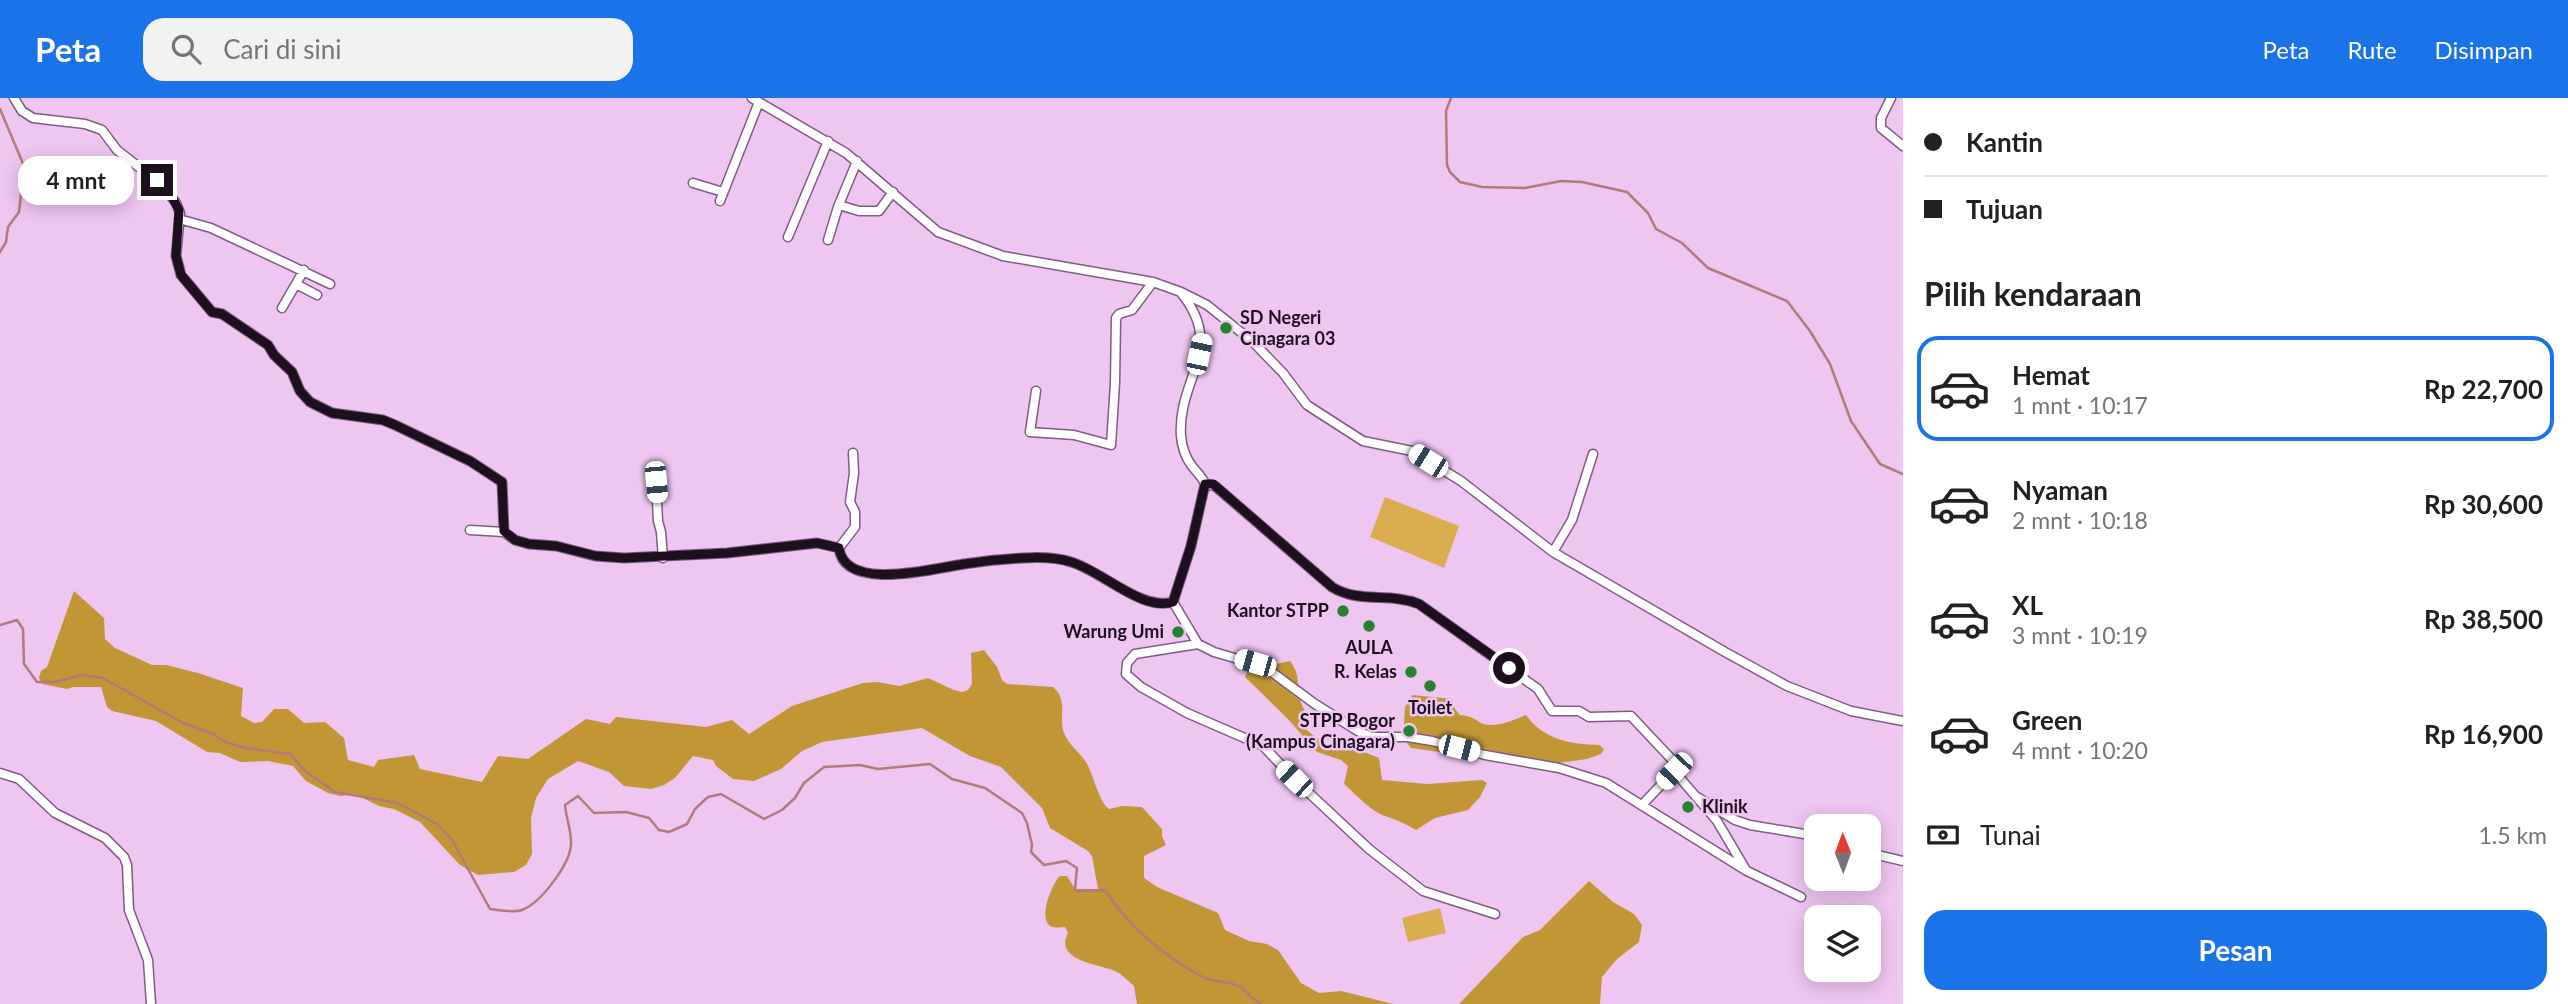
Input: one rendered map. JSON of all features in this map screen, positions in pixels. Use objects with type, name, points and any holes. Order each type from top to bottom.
[{"type":"street","points":[[14,98],[22,111],[33,118],[85,124],[103,130],[119,153],[163,186],[178,207],[180,219],[177,267],[204,305],[268,345],[274,355],[292,372],[303,395],[316,407],[337,414],[383,420],[470,461],[488,475],[498,478],[502,482],[504,531]]},
{"type":"street","points":[[1891,98],[1881,118],[1881,128],[1903,146]]},
{"type":"street","points":[[720,201],[756,100],[828,141],[857,161],[939,232],[1003,256],[1153,282],[1181,292],[1216,310],[1252,341],[1314,411],[1363,441],[1412,451],[1461,481],[1553,552],[1787,685],[1851,710],[1903,721]]},
{"type":"street","points":[[788,237],[828,141]]},
{"type":"street","points":[[828,240],[857,161]]},
{"type":"street","points":[[694,183],[723,192]]},
{"type":"street","points":[[839,205],[859,211],[879,211],[893,192]]},
{"type":"street","points":[[180,219],[211,228],[330,284]]},
{"type":"street","points":[[282,308],[304,270]]},
{"type":"street","points":[[1036,391],[1030,432],[1074,435],[1111,445],[1116,318],[1119,314],[1132,310],[1153,282]]},
{"type":"street","points":[[296,284],[317,295]]},
{"type":"street","points":[[1181,292],[1197,317],[1202,332],[1181,434],[1187,459],[1205,484],[1191,546],[1173,602],[1198,644],[1214,652],[1265,667],[1314,704],[1371,737],[1408,737],[1485,755],[1559,768],[1606,783],[1747,871],[1801,897]]},
{"type":"street","points":[[853,453],[854,473],[850,502],[855,512],[855,527],[839,548],[840,556],[850,568],[868,573],[917,573],[967,564],[1022,558],[1053,558],[1080,565],[1146,601],[1159,604],[1173,602]]},
{"type":"street","points":[[1553,552],[1572,520],[1593,454]]},
{"type":"street","points":[[656,482],[663,558]]},
{"type":"street","points":[[1205,484],[1215,485],[1332,587],[1343,594],[1357,597],[1409,600],[1419,604],[1538,689],[1550,709],[1556,712],[1579,711],[1589,717],[1631,716],[1676,763],[1674,771],[1642,805]]},
{"type":"street","points":[[470,530],[504,531],[515,540],[529,544],[556,546],[596,556],[663,558],[817,543],[839,548]]},
{"type":"street","points":[[1198,644],[1135,654],[1126,663],[1126,674],[1165,702],[1263,746],[1307,792],[1370,849],[1423,891],[1495,914]]},
{"type":"street","points":[[1674,771],[1730,839],[1747,871]]},
{"type":"street","points":[[0,773],[19,779],[55,813],[105,838],[124,857],[128,864],[129,910],[148,960],[151,1004]]},
{"type":"street","points":[[1697,797],[1734,820],[1804,834]]},
{"type":"street","points":[[1881,856],[1903,861]]},
{"type":"shaded area","points":[[1385,497],[1459,526],[1444,568],[1370,537]]},
{"type":"shaded area","points":[[74,591],[104,618],[105,639],[115,648],[152,665],[166,665],[198,673],[243,688],[241,716],[254,723],[262,722],[274,709],[288,709],[304,723],[325,722],[344,738],[348,760],[374,767],[378,760],[414,755],[420,769],[482,782],[498,756],[528,759],[586,719],[610,724],[616,717],[706,727],[732,720],[749,734],[792,706],[863,683],[878,682],[899,686],[928,678],[962,692],[968,690],[972,684],[971,653],[984,650],[1007,684],[1053,687],[1058,692],[1062,703],[1064,733],[1087,764],[1105,806],[1109,809],[1122,806],[1142,807],[1162,829],[1166,845],[1144,856],[1144,878],[1157,887],[1218,913],[1225,930],[1278,950],[1301,983],[1319,993],[1341,991],[1393,1004],[1137,1004],[1134,986],[1117,972],[1073,956],[1065,943],[1068,933],[1065,927],[1052,927],[1046,919],[1048,899],[1060,876],[1067,876],[1075,889],[1098,889],[1092,856],[1050,828],[1042,808],[1001,767],[970,756],[922,728],[822,742],[802,751],[781,769],[754,781],[733,779],[716,766],[713,760],[693,756],[675,778],[664,785],[651,789],[624,786],[609,772],[578,761],[548,779],[536,798],[531,818],[532,854],[526,865],[514,872],[478,875],[460,865],[420,822],[394,809],[379,806],[355,794],[341,796],[328,793],[306,781],[293,766],[268,761],[240,762],[220,753],[207,752],[156,721],[112,711],[107,707],[101,687],[67,689],[42,684],[39,678],[41,671],[47,667]]},
{"type":"shaded area","points":[[1290,661],[1296,672],[1298,694],[1307,717],[1305,728],[1312,734],[1327,744],[1341,743],[1379,758],[1382,780],[1427,784],[1482,780],[1487,783],[1480,797],[1468,810],[1435,818],[1416,830],[1379,814],[1344,784],[1348,766],[1341,760],[1317,752],[1245,677],[1248,670]]},
{"type":"shaded area","points":[[1413,695],[1451,699],[1460,715],[1486,725],[1504,723],[1526,715],[1541,730],[1558,739],[1599,745],[1604,749],[1601,754],[1587,759],[1538,766],[1411,748],[1403,738],[1405,707]]},
{"type":"shaded area","points":[[1589,881],[1613,902],[1634,914],[1642,925],[1639,942],[1617,959],[1602,977],[1600,1004],[1459,1004],[1523,937],[1540,930]]},
{"type":"shaded area","points":[[1440,908],[1446,933],[1408,942],[1402,918]]},
{"type":"waterway","points":[[1451,98],[1446,111],[1447,165],[1460,182],[1482,187],[1525,188],[1561,181],[1582,182],[1627,192],[1648,213],[1656,229],[1682,243],[1708,268],[1787,301],[1830,364],[1851,421],[1880,464],[1903,474]]},
{"type":"waterway","points":[[0,109],[24,166],[19,212],[8,227],[6,242],[0,252]]},
{"type":"waterway","points":[[0,625],[17,620],[23,629],[24,664],[37,682],[54,682],[82,675],[103,678],[183,723],[213,734],[225,742],[290,754],[305,771],[335,792],[398,803],[437,824],[452,840],[490,909],[522,910],[538,899],[554,881],[570,850],[571,837],[565,805],[578,796],[594,813],[626,812],[649,818],[659,830],[669,832],[687,824],[695,809],[708,797],[721,794],[764,819],[782,810],[795,798],[804,783],[824,767],[860,765],[878,769],[930,764],[952,779],[985,788],[1022,813],[1027,823],[1031,852],[1044,865],[1066,861],[1077,868],[1077,891],[1105,890],[1136,928],[1162,951],[1203,977],[1240,987],[1261,1004]]},
{"type":"place","name":"SD Negeri Cinagara 03","points":[[1226,328]]},
{"type":"place","name":"Kantor STPP","points":[[1343,611]]},
{"type":"place","name":"AULA","points":[[1369,626]]},
{"type":"place","name":"Warung Umi","points":[[1178,632]]},
{"type":"place","name":"R. Kelas","points":[[1411,672]]},
{"type":"place","name":"Toilet","points":[[1430,686]]},
{"type":"place","name":"STPP Bogor (Kampus Cinagara)","points":[[1409,731]]},
{"type":"place","name":"Klinik","points":[[1688,807]]},
{"type":"route","points":[[157,180],[171,195],[179,210],[176,256],[178,272],[204,305],[268,345],[269,351],[290,369],[303,395],[316,407],[337,414],[383,420],[470,461],[488,475],[498,478],[502,482],[504,531],[515,540],[596,556],[624,558],[663,558],[817,543],[839,548],[844,562],[859,572],[898,574],[1022,558],[1053,558],[1080,565],[1146,601],[1165,604],[1173,602],[1191,546],[1205,484],[1213,484],[1343,594],[1409,600],[1419,604],[1509,668]]}]
